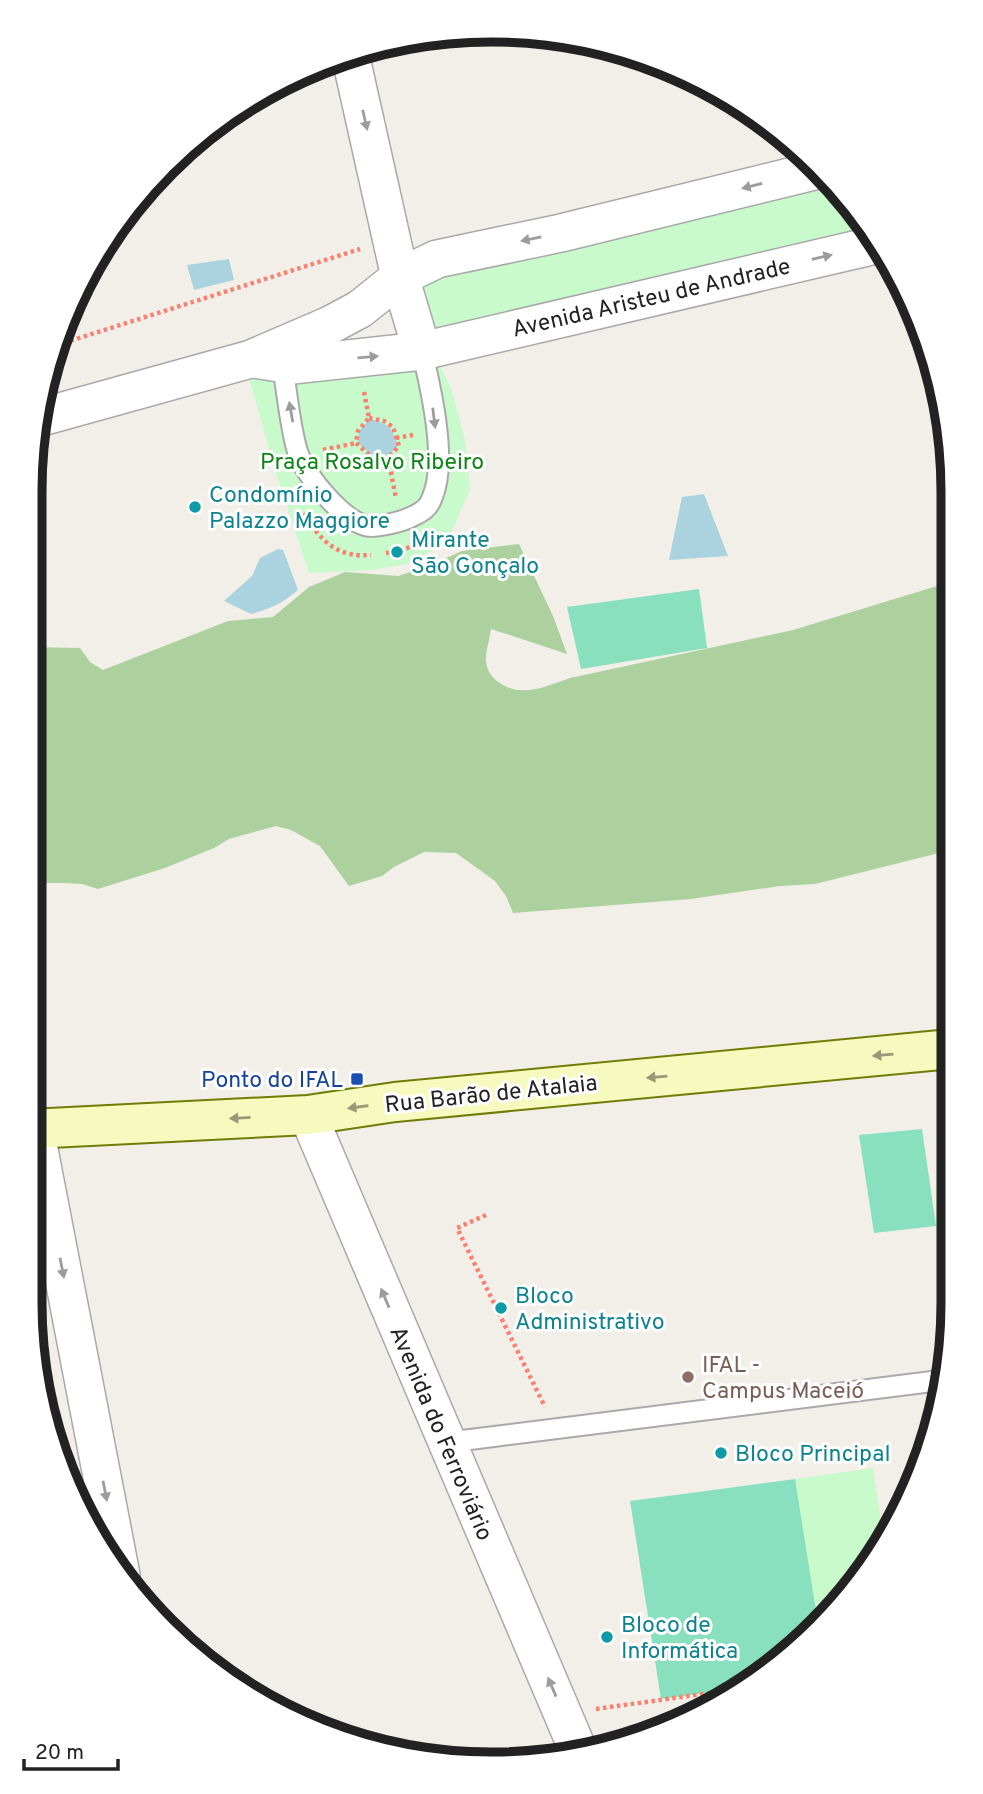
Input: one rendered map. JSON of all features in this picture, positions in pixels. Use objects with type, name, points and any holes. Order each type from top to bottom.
[{"type":"main road","name":"Rua Barão de Atalaia","points":[[42,1128],[308,1115],[395,1102],[941,1050]]},
{"type":"street","points":[[352,64],[400,277],[422,351]]},
{"type":"street","points":[[49,415],[267,361],[360,309],[400,277],[437,259],[561,233],[808,173]]},
{"type":"street","name":"Avenida Aristeu de Andrade","points":[[267,361],[292,365],[422,351],[868,247]]},
{"type":"street","name":"Avenida do Ferroviário","points":[[308,1115],[575,1744]]},
{"type":"street","points":[[42,1179],[116,1548]]},
{"type":"lane","points":[[267,361],[298,454],[325,496],[342,512],[367,526],[400,522],[424,511],[431,502],[439,469],[430,386],[422,351]]},
{"type":"lane","points":[[447,1445],[458,1441],[933,1381]]},
{"type":"path","points":[[68,342],[360,250],[358,237]]},
{"type":"path","points":[[369,418],[384,421],[393,427],[399,446],[388,458],[376,461],[356,443],[358,431],[369,418]]},
{"type":"path","points":[[388,458],[400,522]]},
{"type":"path","points":[[486,1215],[457,1228],[547,1411]]},
{"type":"path","points":[[564,1716],[716,1692]]},
{"type":"green space","points":[[804,170],[829,195],[862,238],[429,345],[409,257]]},
{"type":"green space","name":"Praça Rosalvo Ribeiro","points":[[435,356],[451,388],[465,439],[470,490],[448,540],[412,563],[372,570],[309,573],[274,467],[248,374]]},
{"type":"green space","points":[[519,544],[553,616],[567,654],[491,629],[486,658],[488,670],[506,686],[523,690],[542,688],[570,678],[793,630],[941,585],[941,852],[815,884],[780,886],[691,899],[513,913],[506,896],[495,881],[456,853],[424,852],[382,876],[349,886],[320,846],[291,830],[276,826],[229,839],[165,868],[98,889],[82,884],[42,883],[42,647],[80,648],[90,662],[103,670],[228,621],[273,617],[309,587],[345,572],[398,576],[462,551]]},
{"type":"green space","points":[[699,589],[707,648],[581,669],[567,607]]},
{"type":"green space","points":[[922,1129],[936,1226],[874,1233],[859,1135]]},
{"type":"green space","points":[[873,1468],[882,1526],[848,1576],[816,1612],[795,1479]]},
{"type":"green space","points":[[795,1479],[816,1612],[765,1659],[716,1692],[661,1699],[630,1501]]},
{"type":"water","points":[[229,259],[234,280],[194,290],[187,265]]},
{"type":"water","points":[[370,419],[386,425],[393,434],[398,446],[388,456],[376,459],[358,443],[359,431]]},
{"type":"water","points":[[704,494],[728,556],[669,560],[682,497]]},
{"type":"water","points":[[278,549],[283,550],[298,590],[276,605],[251,614],[224,601],[252,576],[260,558]]},
{"type":"place","name":"Condomínio Palazzo Maggiore","points":[[195,507]]},
{"type":"place","name":"Mirante São Gonçalo","points":[[397,552]]},
{"type":"place","name":"Ponto do IFAL","points":[[357,1079]]},
{"type":"place","name":"Bloco Administrativo","points":[[501,1308]]},
{"type":"place","name":"IFAL - Campus Maceió","points":[[688,1377]]},
{"type":"place","name":"Bloco Principal","points":[[721,1453]]},
{"type":"place","name":"Bloco de Informática","points":[[607,1637]]}]
